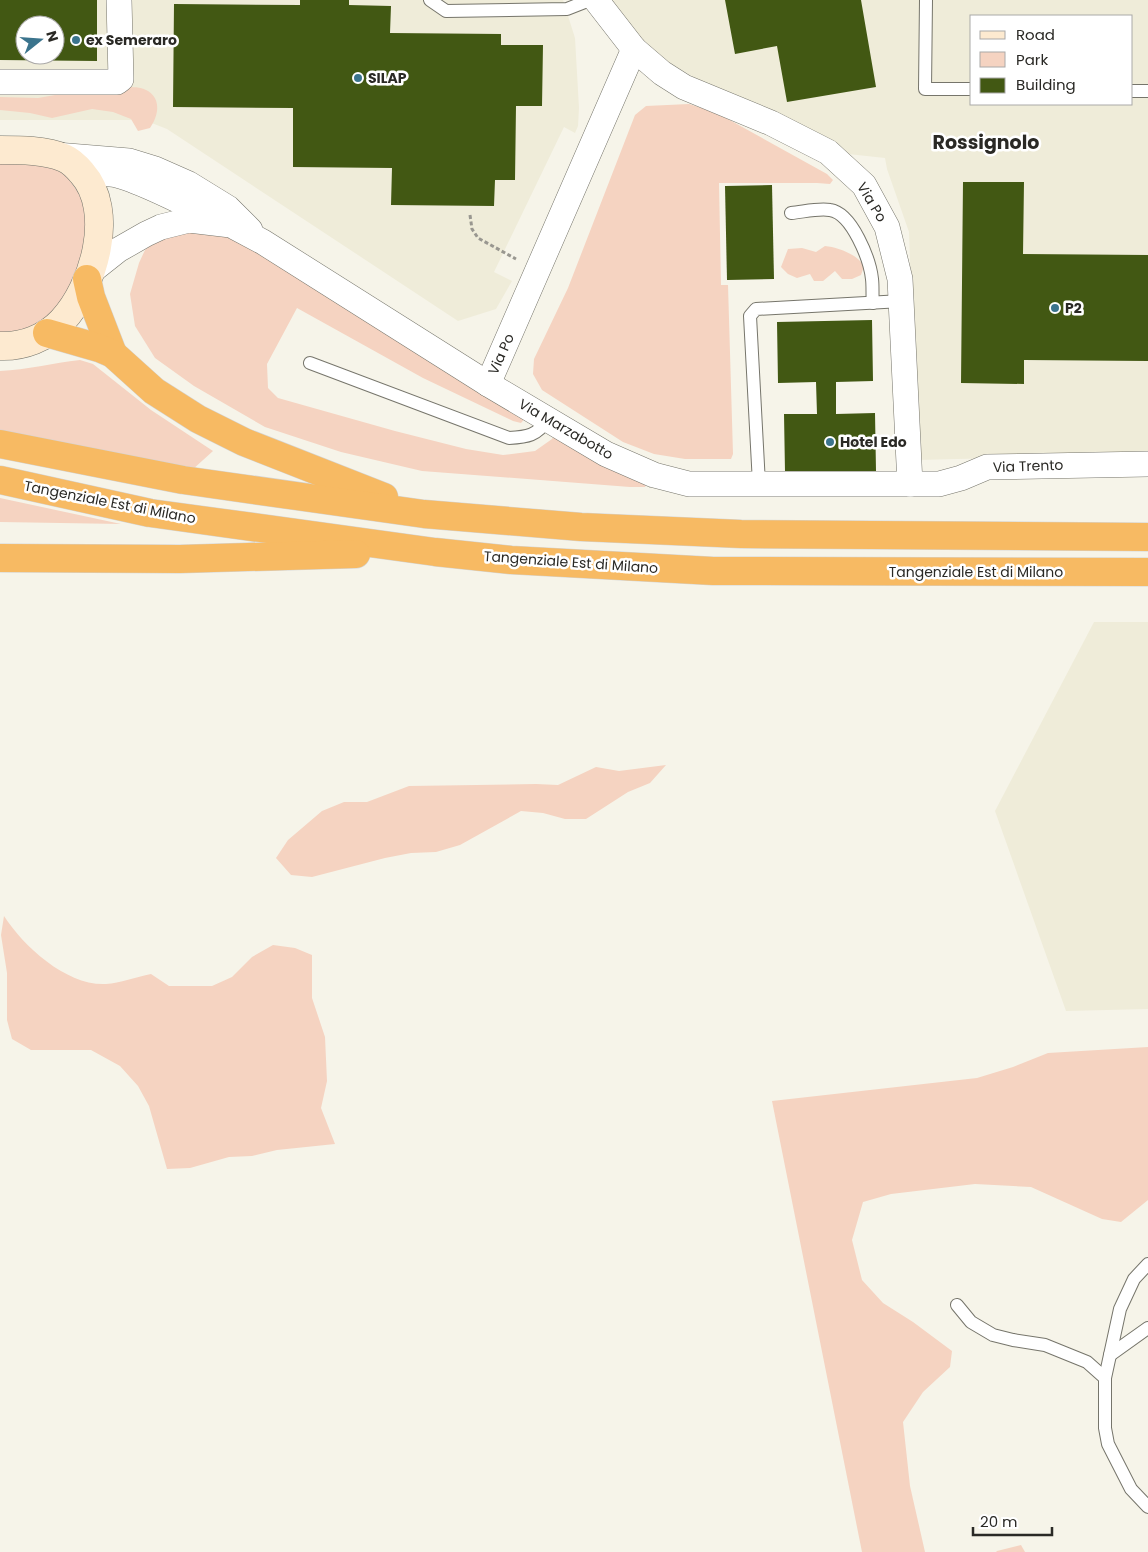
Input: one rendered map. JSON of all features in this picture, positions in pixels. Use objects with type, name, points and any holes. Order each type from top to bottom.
[{"type":"highway","points":[[88,276],[93,302],[113,354]]},
{"type":"highway","points":[[47,333],[113,354],[154,391],[198,419],[244,442],[424,514]]},
{"type":"highway","points":[[0,444],[183,480],[424,514],[581,528],[740,534],[1148,537]]},
{"type":"highway","name":"Tangenziale Est di Milano","points":[[0,480],[150,512],[435,552],[511,560],[713,571],[1148,572]]},
{"type":"highway","points":[[0,558],[180,559],[435,552]]},
{"type":"street","points":[[0,82],[117,82],[121,79],[119,0]]},
{"type":"street","name":"Via Po","points":[[596,0],[634,49],[662,74],[684,87],[772,123],[828,152],[864,185],[887,227],[900,279],[910,484]]},
{"type":"street","name":"Via Po","points":[[488,384],[634,49]]},
{"type":"street","points":[[0,150],[30,151],[56,155],[73,164],[90,185],[98,204],[100,226],[93,261],[73,308],[61,322],[47,333],[22,344],[0,346]]},
{"type":"street","name":"Via Marzabotto","points":[[56,155],[129,161],[154,168],[189,184],[228,208],[263,242]]},
{"type":"street","name":"Via Marzabotto","points":[[90,185],[98,176],[105,174],[126,179],[150,187],[230,225],[263,242],[488,384],[606,454],[654,475],[689,484],[910,484]]},
{"type":"street","name":"Via Marzabotto","points":[[88,276],[118,250],[161,227],[188,220],[230,225]]},
{"type":"street","name":"Via Trento","points":[[910,484],[939,484],[961,478],[987,467],[1148,464]]},
{"type":"lane","points":[[430,0],[446,11],[567,9],[590,0]]},
{"type":"lane","points":[[926,0],[925,89],[970,89]]},
{"type":"lane","points":[[1133,90],[1148,91]]},
{"type":"lane","points":[[791,213],[831,210],[843,216],[857,235],[867,259],[872,278],[873,303]]},
{"type":"lane","points":[[759,484],[750,316],[756,308],[902,301]]},
{"type":"lane","points":[[310,362],[509,438],[527,437],[539,430],[548,419]]},
{"type":"lane","points":[[1148,1264],[1134,1279],[1120,1309],[1105,1378],[1105,1428],[1108,1444],[1131,1489],[1148,1507]]},
{"type":"lane","points":[[956,1305],[971,1322],[993,1335],[1045,1345],[1087,1362],[1105,1378]]},
{"type":"lane","points":[[1110,1355],[1148,1328]]},
{"type":"path","points":[[470,214],[472,229],[478,238],[538,270]]},
{"type":"shaded area","points":[[0,0],[563,0],[575,38],[579,108],[578,126],[575,133],[564,127],[494,272],[512,281],[496,309],[458,321],[167,129],[144,120],[0,120]]},
{"type":"shaded area","points":[[607,0],[1148,0],[1148,454],[917,460],[909,232],[885,158],[848,154],[724,95],[656,55],[613,9]]},
{"type":"shaded area","points":[[1094,622],[1148,622],[1148,1009],[1066,1011],[995,811]]},
{"type":"green space","points":[[120,87],[142,88],[148,91],[155,99],[157,114],[150,128],[138,131],[131,119],[113,112],[92,109],[52,118],[30,113],[0,110],[0,97],[38,98],[78,91]]},
{"type":"green space","points":[[689,104],[717,113],[827,174],[833,180],[830,184],[719,183],[721,285],[728,285],[733,454],[731,459],[685,459],[654,454],[623,442],[542,390],[533,374],[534,359],[568,288],[635,115],[646,106]]},
{"type":"green space","points":[[0,163],[36,164],[60,170],[78,192],[86,216],[85,240],[78,267],[59,304],[47,317],[34,324],[21,330],[7,332],[0,332]]},
{"type":"green space","points":[[186,228],[211,230],[250,247],[528,415],[521,423],[513,421],[423,378],[297,308],[267,364],[268,388],[278,398],[466,449],[503,455],[535,451],[552,439],[557,431],[647,482],[645,487],[422,471],[341,452],[265,427],[194,386],[155,358],[135,326],[130,294],[145,250],[161,236]]},
{"type":"green space","points":[[825,246],[836,248],[857,258],[864,266],[861,275],[852,279],[842,279],[835,271],[823,281],[814,281],[810,274],[797,278],[788,274],[781,267],[788,249],[802,248],[816,252]]},
{"type":"green space","points":[[80,360],[93,364],[151,410],[213,451],[192,470],[0,433],[0,371]]},
{"type":"green space","points":[[0,498],[121,524],[0,522]]},
{"type":"green space","points":[[666,765],[650,783],[628,792],[586,819],[565,819],[543,813],[521,811],[460,845],[436,852],[411,853],[385,858],[312,877],[291,875],[276,858],[288,840],[322,811],[344,802],[367,802],[409,786],[558,785],[596,767],[619,771]]},
{"type":"green space","points":[[4,916],[35,952],[62,972],[76,979],[91,983],[106,984],[151,974],[169,986],[212,986],[232,977],[252,957],[273,945],[295,948],[312,955],[312,998],[325,1037],[327,1081],[321,1108],[335,1144],[277,1150],[252,1156],[229,1157],[190,1168],[167,1169],[149,1106],[138,1086],[120,1066],[91,1050],[31,1050],[12,1039],[7,1020],[7,973],[1,935]]},
{"type":"green space","points":[[1148,1047],[1148,1200],[1121,1222],[1102,1219],[1031,1187],[975,1184],[891,1194],[863,1202],[852,1240],[862,1280],[883,1303],[913,1322],[952,1351],[950,1367],[923,1392],[903,1422],[910,1486],[925,1552],[862,1552],[772,1101],[977,1078],[1013,1067],[1048,1053]]},
{"type":"green space","points":[[1021,1545],[1025,1552],[996,1552],[997,1551]]},
{"type":"building","name":"ex Semeraro","points":[[0,0],[97,0],[97,61],[65,61],[65,15],[15,15],[15,60],[0,60]]},
{"type":"building","name":"SILAP","points":[[300,0],[349,0],[349,5],[391,6],[390,33],[501,34],[501,45],[543,45],[542,106],[516,106],[515,180],[495,180],[494,206],[391,205],[392,168],[293,167],[293,108],[173,107],[174,4],[300,5]]},
{"type":"building","points":[[725,0],[861,0],[876,87],[787,102],[777,46],[735,54]]},
{"type":"building","name":"P2","points":[[963,182],[1024,182],[1023,254],[1148,255],[1148,361],[1024,360],[1024,384],[961,383]]},
{"type":"building","points":[[772,185],[774,279],[727,280],[725,186]]},
{"type":"building","points":[[872,320],[873,381],[836,382],[836,414],[875,413],[876,471],[785,472],[784,414],[817,414],[816,382],[778,383],[777,322]]},
{"type":"place","name":"ex Semeraro","points":[[76,40]]},
{"type":"place","name":"SILAP","points":[[358,78]]},
{"type":"place","name":"P2","points":[[1055,308]]},
{"type":"place","name":"Hotel Edo","points":[[830,442]]},
{"type":"district","name":"Rossignolo","points":[[986,142]]}]
